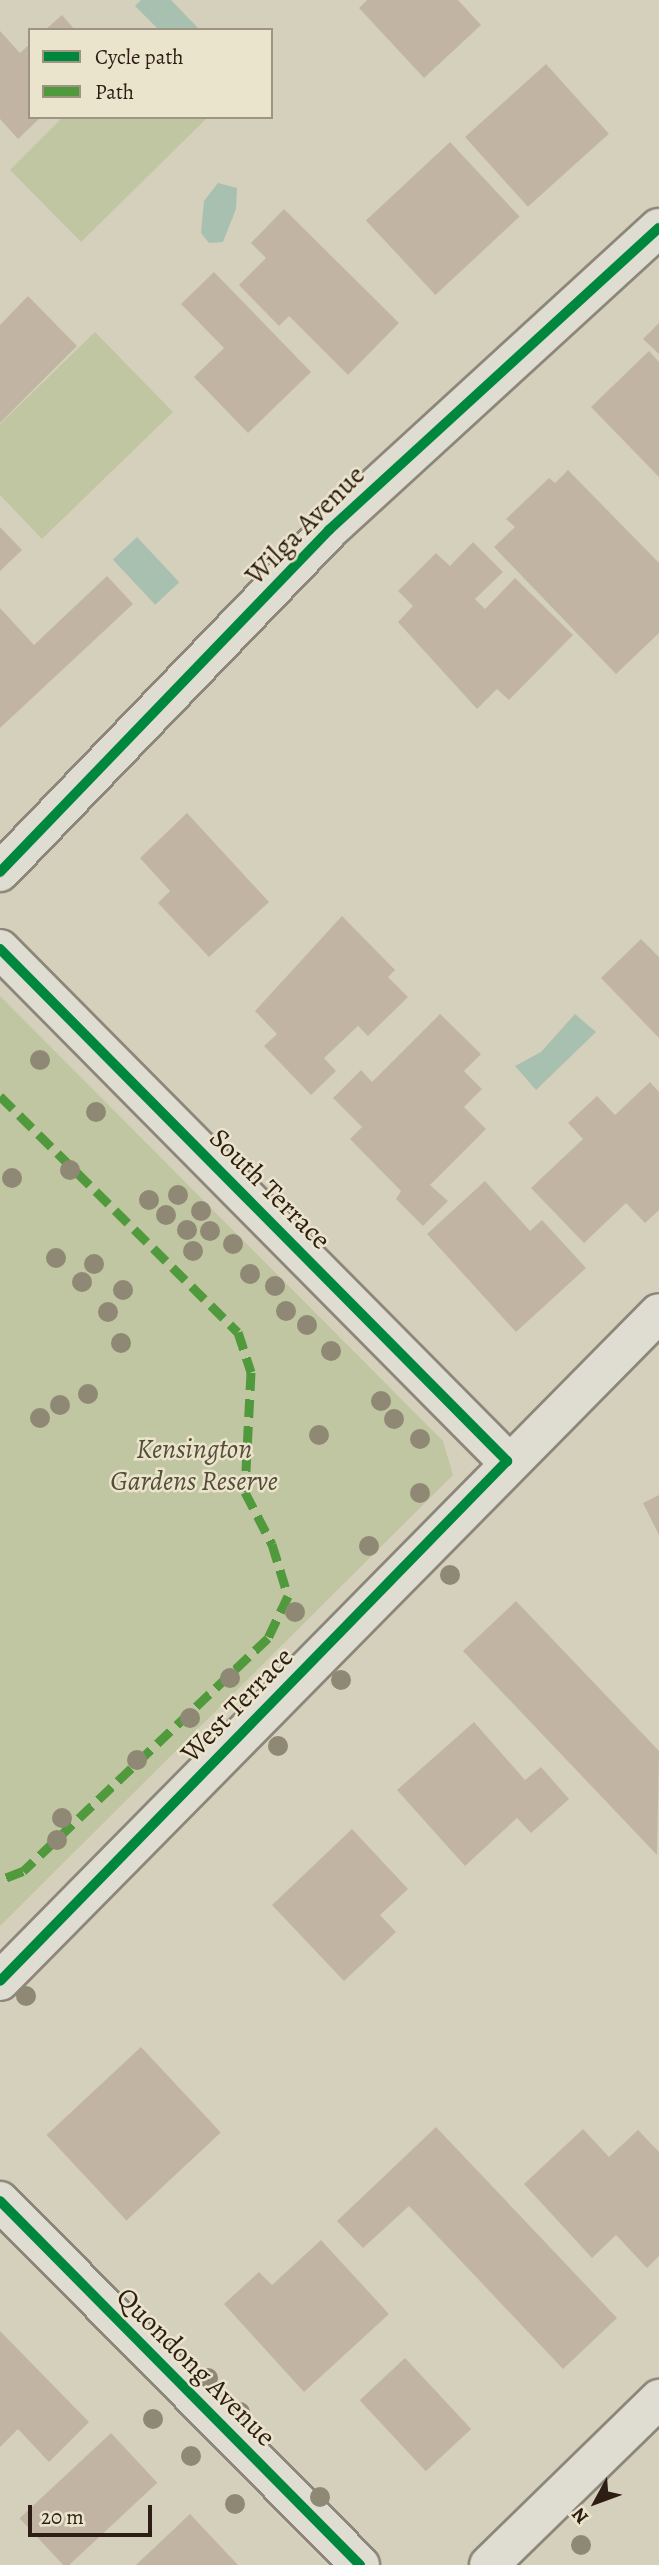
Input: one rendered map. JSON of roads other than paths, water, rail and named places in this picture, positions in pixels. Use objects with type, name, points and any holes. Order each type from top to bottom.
[{"type":"street","name":"Wilga Avenue","points":[[0,872],[329,530],[659,228]]},
{"type":"street","name":"South Terrace","points":[[0,949],[507,1461]]},
{"type":"street","name":"West Terrace","points":[[0,1981],[507,1461],[659,1313]]},
{"type":"street","name":"Quondong Avenue","points":[[0,2202],[360,2565]]},
{"type":"street","points":[[489,2565],[659,2399]]},
{"type":"park label","name":"Kensington Gardens Reserve","points":[[194,1465]]}]
